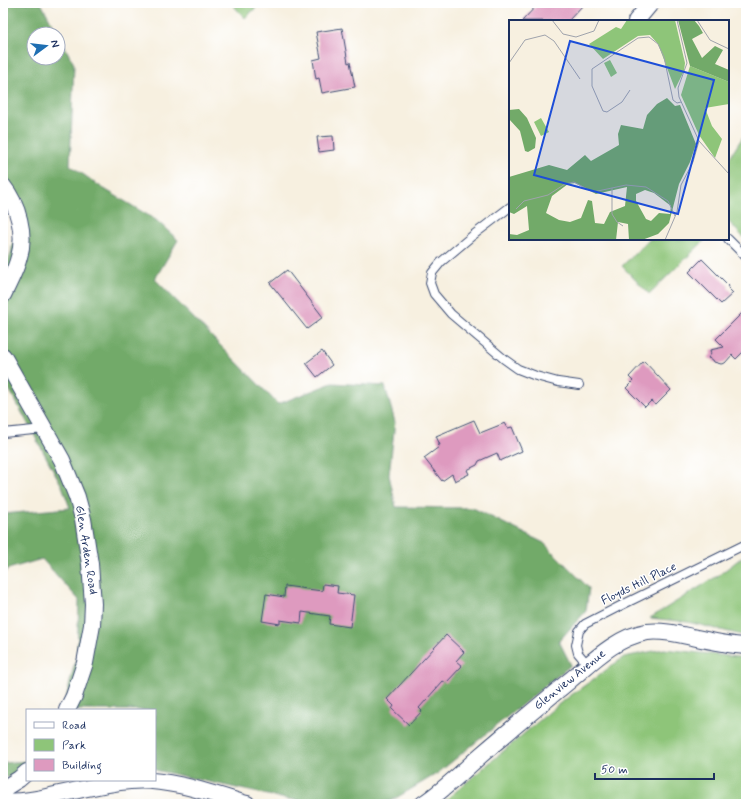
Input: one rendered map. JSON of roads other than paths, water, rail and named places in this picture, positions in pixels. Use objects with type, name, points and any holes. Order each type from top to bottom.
[{"type":"street","points":[[637,20],[651,3]]},
{"type":"street","points":[[3,186],[8,192],[16,210],[20,221],[22,235],[19,257],[12,277],[3,294]]},
{"type":"street","name":"Glen Arden Road","points":[[3,356],[62,460],[77,497],[83,519],[94,604],[85,663],[74,696],[68,709]]},
{"type":"street","name":"Glenview Avenue","points":[[423,804],[438,793],[588,665],[608,649],[629,637],[657,631],[676,633],[731,645],[746,646]]},
{"type":"street","points":[[3,789],[26,773]]},
{"type":"street","points":[[3,801],[26,801],[125,781]]},
{"type":"street","points":[[154,781],[181,786],[247,804]]},
{"type":"lane","points":[[509,208],[441,262],[432,273],[430,283],[434,294],[451,314],[518,369],[558,382],[579,385]]},
{"type":"lane","points":[[729,239],[746,257]]},
{"type":"lane","points":[[3,433],[44,429]]},
{"type":"lane","name":"Floyds Hill Place","points":[[588,665],[578,653],[576,645],[579,631],[585,624],[746,544]]}]
